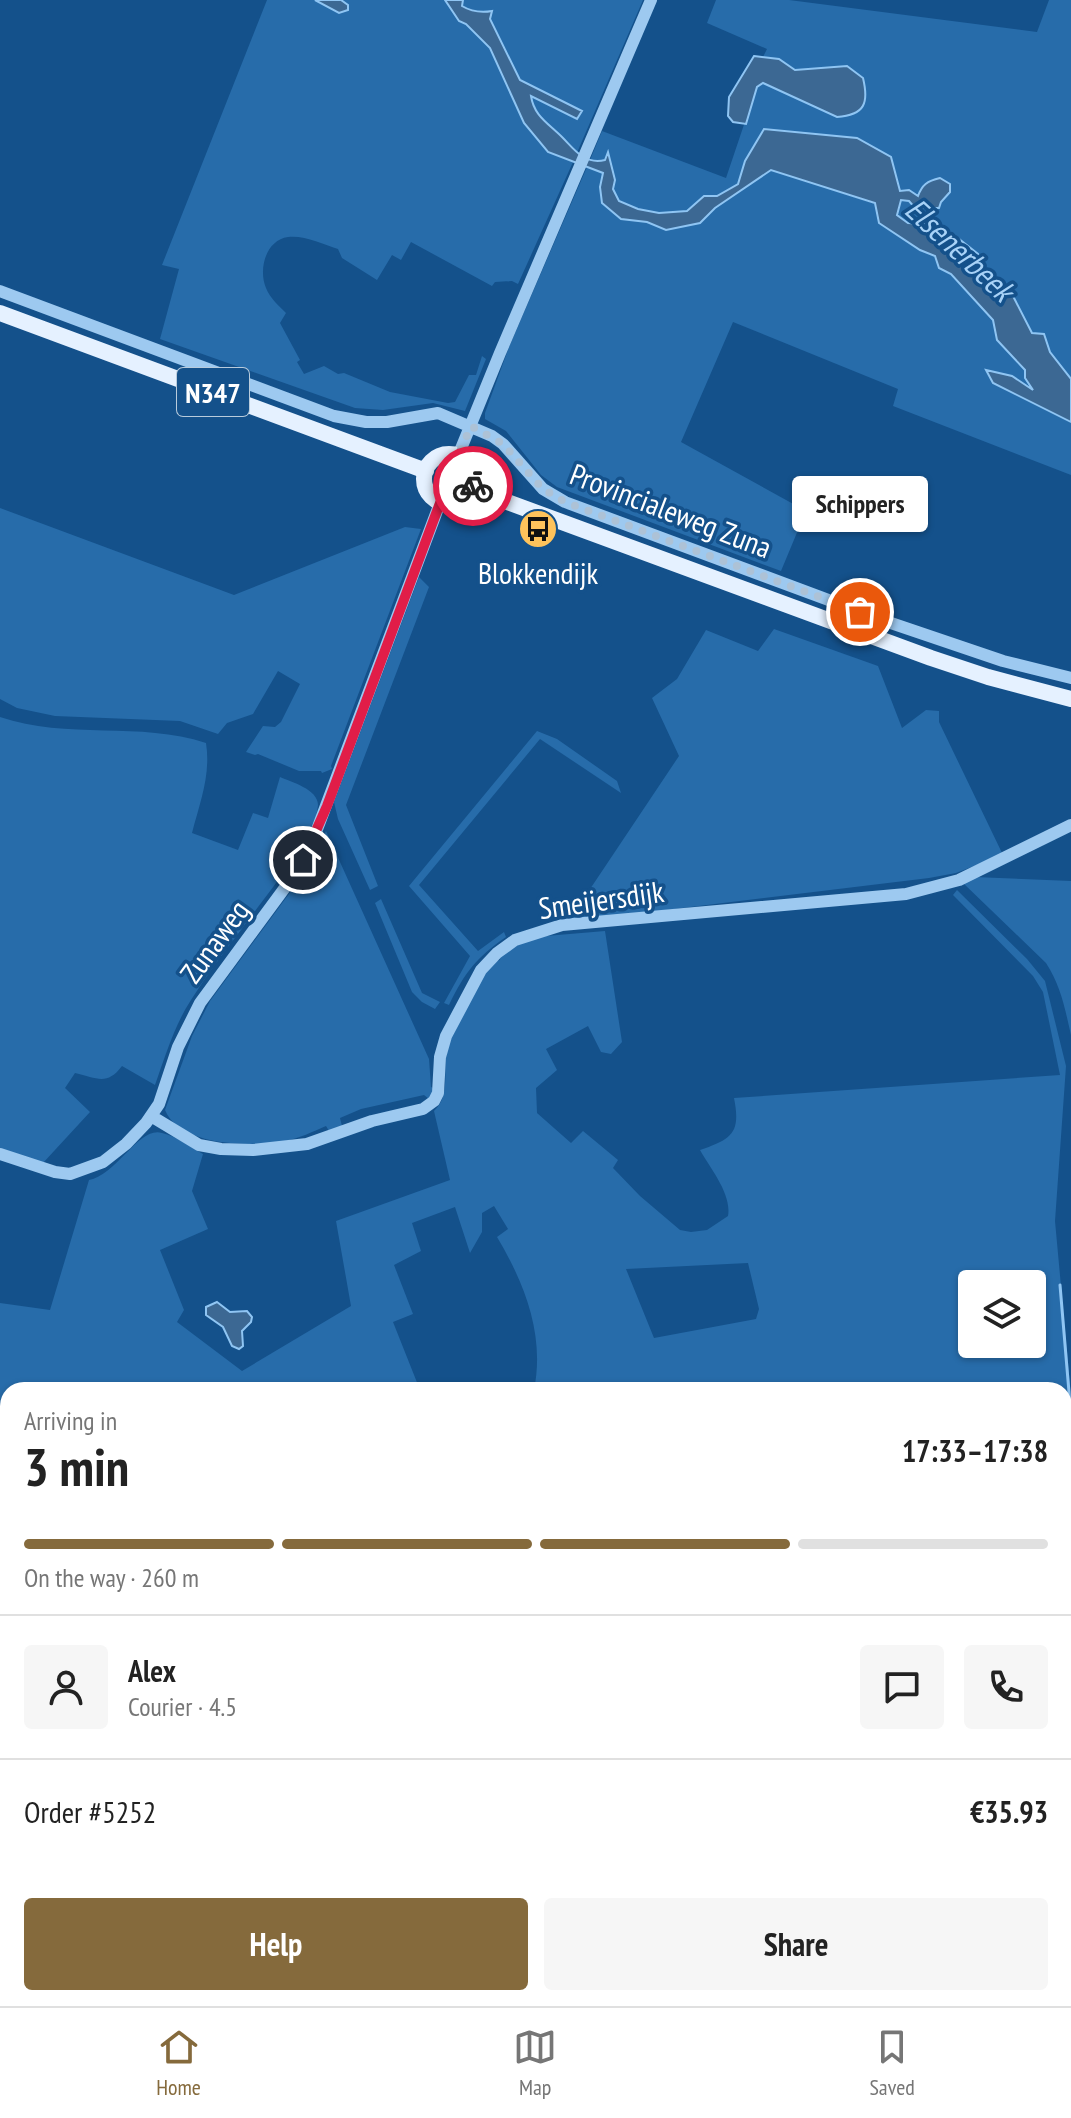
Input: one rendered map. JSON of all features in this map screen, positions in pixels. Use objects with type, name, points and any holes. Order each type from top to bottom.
[{"type":"main road","name":"N347","points":[[0,313],[426,471]]},
{"type":"main road","points":[[441,456],[458,456],[471,468],[474,479],[472,489],[462,501],[440,503],[427,491],[424,482],[426,471],[432,461],[441,456]]},
{"type":"main road","name":"Provincialeweg Zuna","points":[[472,489],[931,658],[1071,699]]},
{"type":"street","points":[[458,456],[651,0]]},
{"type":"street","name":"Provincialeweg Zuna","points":[[0,291],[334,416],[387,422],[438,413],[471,426],[503,444],[543,489],[565,502],[860,612],[1003,661],[1071,678]]},
{"type":"street","name":"Zunaweg","points":[[0,1154],[55,1172],[80,1172],[110,1157],[151,1116],[159,1104],[181,1041],[200,1003],[295,874],[310,848],[440,503]]},
{"type":"street","name":"Smeijersdijk","points":[[151,1116],[199,1145],[246,1150],[307,1144],[372,1121],[418,1111],[430,1104],[438,1093],[443,1045],[472,984],[488,962],[515,940],[562,925],[906,894],[959,880],[1071,825]]},
{"type":"shaded area","points":[[267,0],[315,0],[322,4],[348,5],[341,0],[445,0],[459,21],[490,48],[529,130],[548,152],[573,162],[518,284],[512,281],[495,282],[492,286],[411,242],[401,260],[392,255],[377,280],[342,258],[338,249],[307,239],[280,239],[269,249],[263,272],[266,288],[286,313],[280,323],[304,374],[324,366],[390,392],[448,403],[455,402],[469,375],[476,375],[482,356],[486,359],[465,411],[433,403],[383,410],[355,408],[160,339],[179,269],[162,265]]},
{"type":"shaded area","points":[[463,0],[643,0],[576,155],[543,120],[530,95],[576,119],[582,111],[520,80],[490,19],[492,11],[469,10],[462,6]]},
{"type":"shaded area","points":[[716,0],[789,0],[1037,32],[1049,0],[1071,0],[1071,379],[1050,352],[1044,334],[1032,334],[1013,296],[985,270],[978,254],[958,238],[924,224],[908,223],[897,215],[900,200],[941,202],[950,192],[918,197],[745,161],[738,184],[717,197],[704,196],[687,211],[659,213],[619,201],[613,189],[615,180],[608,154],[605,161],[590,160],[602,131],[726,178],[757,86],[763,83],[837,117],[847,66],[795,70],[780,59],[763,57],[767,49],[707,23]]},
{"type":"shaded area","points":[[587,167],[603,173],[600,187],[621,219],[647,222],[666,230],[700,223],[715,208],[771,170],[876,204],[920,250],[935,256],[939,268],[950,274],[993,320],[997,340],[1025,370],[1035,392],[987,371],[993,383],[1071,422],[1071,475],[893,406],[898,389],[733,322],[681,442],[806,511],[781,571],[557,487],[541,475],[506,431],[485,419],[485,413],[509,347]]},
{"type":"shaded area","points":[[0,508],[234,595],[405,527],[421,529],[332,769],[322,773],[299,771],[246,752],[263,726],[275,727],[281,722],[300,684],[278,671],[253,714],[227,723],[218,734],[180,721],[55,716],[17,708],[0,699]]},
{"type":"shaded area","points":[[419,577],[429,587],[346,805],[378,886],[370,890],[338,819],[334,802]]},
{"type":"shaded area","points":[[774,629],[878,666],[902,728],[926,710],[939,711],[939,722],[1003,855],[956,873],[929,878],[568,922],[679,756],[652,698],[677,679],[706,630],[758,651]]},
{"type":"shaded area","points":[[0,717],[51,728],[155,733],[206,743],[206,777],[192,833],[238,850],[253,813],[268,818],[280,777],[309,790],[318,805],[315,818],[298,851],[185,1010],[155,1085],[122,1066],[106,1078],[75,1073],[65,1088],[90,1112],[43,1163],[0,1149]]},
{"type":"shaded area","points":[[537,731],[557,739],[617,781],[621,793],[540,739],[419,885],[478,951],[504,932],[506,937],[472,966],[449,1005],[444,1003],[470,956],[409,886]]},
{"type":"shaded area","points":[[326,831],[429,1059],[431,1087],[435,1089],[429,1099],[424,1095],[361,1109],[340,1118],[342,1126],[329,1131],[326,1126],[285,1141],[237,1144],[201,1138],[173,1122],[165,1110],[192,1036],[210,1001],[322,849],[319,845]]},
{"type":"shaded area","points":[[974,877],[1071,881],[1071,1035],[1059,989],[1046,963],[962,882]]},
{"type":"shaded area","points":[[957,890],[1045,981],[1066,1066],[1055,1221],[1070,1382],[535,1382],[535,1330],[524,1292],[497,1237],[508,1229],[494,1206],[482,1213],[482,1232],[470,1253],[455,1207],[412,1223],[421,1251],[394,1265],[413,1314],[393,1322],[417,1382],[0,1382],[0,1303],[50,1310],[89,1180],[109,1170],[136,1143],[153,1133],[167,1134],[203,1154],[192,1191],[208,1229],[160,1250],[184,1310],[177,1322],[242,1371],[351,1306],[336,1221],[450,1180],[434,1111],[444,1093],[446,1058],[453,1033],[492,962],[500,960],[501,952],[534,937],[605,931],[622,1042],[611,1054],[601,1052],[588,1026],[546,1049],[557,1070],[536,1088],[537,1113],[571,1143],[583,1131],[618,1160],[613,1168],[640,1196],[680,1230],[691,1232],[707,1230],[728,1216],[724,1190],[700,1150],[732,1133],[736,1119],[734,1098],[1060,1075],[1043,992],[1033,976],[953,895]],"holes":[[[748,1263],[759,1309],[756,1319],[654,1338],[626,1269]]]},
{"type":"shaded area","points":[[381,899],[422,993],[440,1002],[435,1009],[412,992],[375,903]]},
{"type":"water","points":[[315,0],[341,0],[348,5],[348,10],[339,13]]},
{"type":"water","name":"Elsenerbeek","points":[[445,0],[463,0],[462,6],[469,10],[492,11],[490,19],[520,80],[582,111],[577,119],[531,96],[538,114],[585,158],[605,160],[608,152],[615,180],[613,189],[619,201],[638,209],[659,213],[687,211],[704,196],[717,196],[738,184],[745,161],[764,129],[857,138],[891,157],[900,191],[909,190],[918,196],[923,186],[940,178],[950,184],[950,192],[939,208],[915,208],[909,201],[901,200],[897,215],[908,223],[924,224],[958,238],[978,254],[985,270],[1013,296],[1032,333],[1044,334],[1050,352],[1071,379],[1071,422],[993,383],[986,370],[1012,376],[1033,390],[1025,378],[1025,370],[997,340],[993,320],[951,274],[939,268],[935,256],[920,250],[879,223],[875,203],[771,170],[715,208],[700,223],[666,230],[647,222],[621,219],[602,203],[600,187],[603,173],[548,152],[524,123],[490,48],[459,21]]},
{"type":"water","points":[[754,56],[779,59],[795,70],[847,66],[863,78],[863,106],[854,114],[837,117],[763,83],[757,87],[746,124],[733,122],[728,116],[729,97]]},
{"type":"water","points":[[217,1302],[230,1312],[247,1311],[252,1317],[242,1331],[243,1346],[239,1349],[232,1346],[223,1327],[206,1315],[206,1307]]},
{"type":"waterway","points":[[1060,1285],[1068,1382]]},
{"type":"way so far","points":[[473,486],[471,468],[458,456],[471,426],[503,444],[543,489],[565,502],[860,612]]},
{"type":"place","name":"Blokkendijk","points":[[538,529]]},
{"type":"place","name":"Schippers","points":[[860,612]]},
{"type":"route","points":[[303,860],[327,806],[440,503],[462,501],[473,486]]}]
